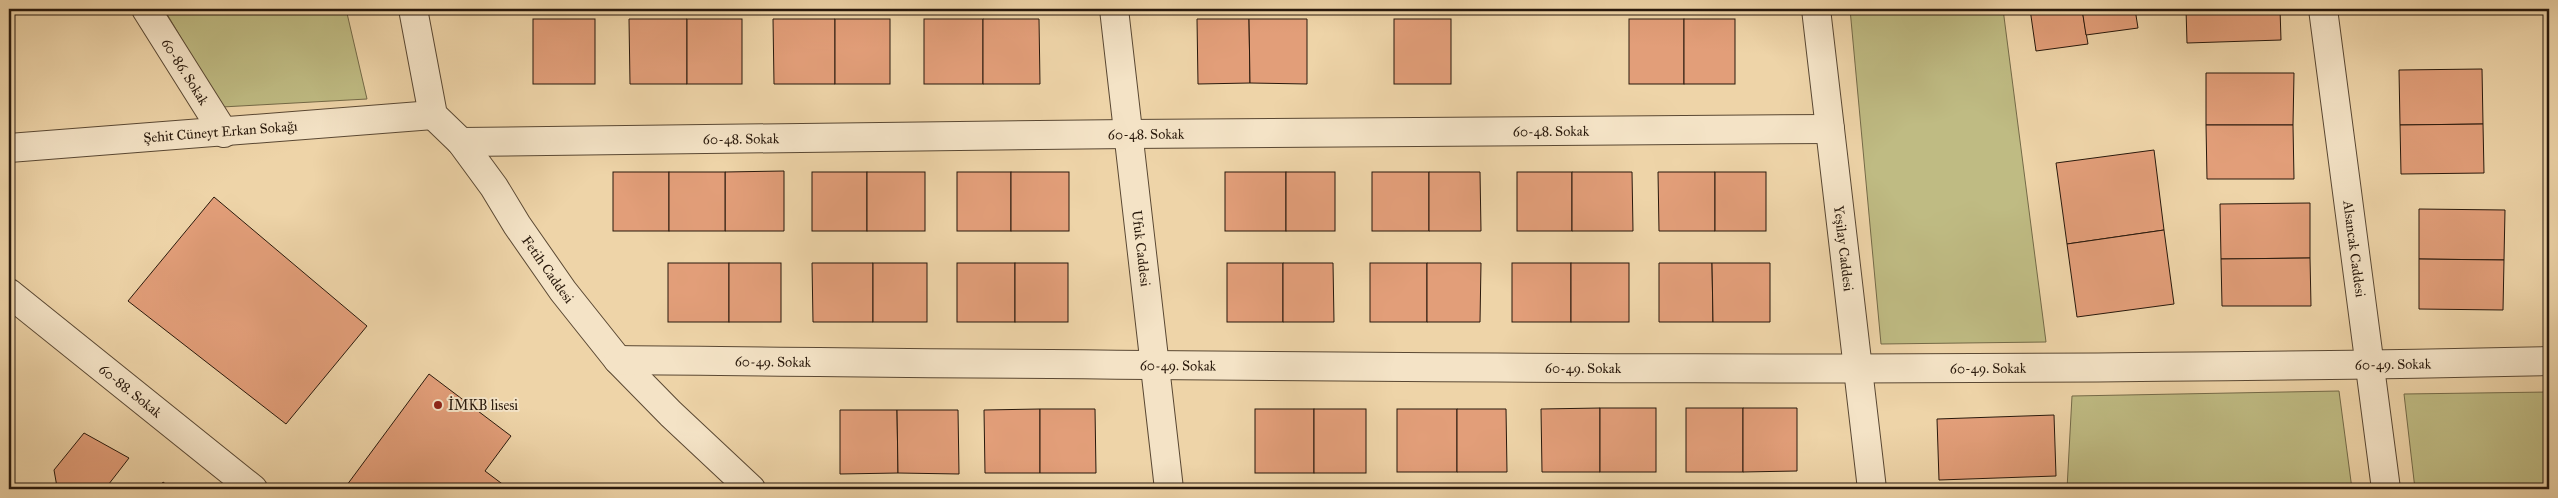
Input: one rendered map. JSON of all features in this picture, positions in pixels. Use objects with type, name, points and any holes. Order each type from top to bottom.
[{"type":"street","name":"60-86. Sokak","points":[[146,9],[224,133]]},
{"type":"street","points":[[412,9],[433,115]]},
{"type":"street","name":"Ufuk Caddesi","points":[[1114,9],[1168,489]]},
{"type":"street","name":"Yeşilay Caddesi","points":[[1816,9],[1856,367],[1872,489]]},
{"type":"street","name":"Alsancak Caddesi","points":[[2323,9],[2386,489]]},
{"type":"street","name":"Şehit Cüneyt Erkan Sokağı","points":[[9,148],[224,133],[433,115]]},
{"type":"street","name":"Fetih Caddesi","points":[[433,115],[461,142],[494,187],[517,225],[563,291],[618,360],[751,489]]},
{"type":"street","name":"60-48. Sokak","points":[[461,142],[1128,134],[1830,129]]},
{"type":"street","name":"60-88. Sokak","points":[[9,293],[253,489]]},
{"type":"street","name":"60-49. Sokak","points":[[618,360],[1153,365],[1856,367],[2371,365],[2549,361]]},
{"type":"shaded area","points":[[164,9],[346,9],[367,99],[222,107]]},
{"type":"shaded area","points":[[1850,9],[2003,9],[2046,342],[1881,344]]},
{"type":"shaded area","points":[[2339,391],[2352,489],[2067,489],[2072,396]]},
{"type":"shaded area","points":[[2549,392],[2549,489],[2415,489],[2404,394]]},
{"type":"building","points":[[9,9],[12,9],[9,23]]},
{"type":"building","points":[[2030,9],[2082,9],[2088,44],[2036,51]]},
{"type":"building","points":[[2082,9],[2135,9],[2138,28],[2086,35]]},
{"type":"building","points":[[2186,9],[2280,9],[2281,40],[2187,43]]},
{"type":"building","points":[[533,19],[595,19],[595,84],[533,84]]},
{"type":"building","points":[[629,19],[687,19],[687,84],[630,84]]},
{"type":"building","points":[[687,19],[742,19],[742,84],[687,84]]},
{"type":"building","points":[[773,19],[835,19],[835,84],[774,84]]},
{"type":"building","points":[[835,19],[890,19],[890,84],[835,84]]},
{"type":"building","points":[[924,19],[983,19],[983,84],[924,84]]},
{"type":"building","points":[[983,19],[1039,19],[1040,84],[983,84]]},
{"type":"building","points":[[1197,19],[1249,19],[1250,83],[1198,84]]},
{"type":"building","points":[[1249,19],[1307,19],[1307,84],[1250,83]]},
{"type":"building","points":[[1394,19],[1451,19],[1451,84],[1394,84]]},
{"type":"building","points":[[1629,19],[1684,19],[1684,84],[1629,84]]},
{"type":"building","points":[[1684,19],[1735,19],[1735,84],[1684,84]]},
{"type":"building","points":[[2482,69],[2483,124],[2400,125],[2399,70]]},
{"type":"building","points":[[2206,73],[2294,73],[2293,125],[2206,125]]},
{"type":"building","points":[[2483,124],[2484,173],[2401,174],[2400,125]]},
{"type":"building","points":[[2206,125],[2293,125],[2294,179],[2207,179]]},
{"type":"building","points":[[2154,150],[2164,230],[2067,244],[2056,163]]},
{"type":"building","points":[[784,171],[784,231],[725,231],[725,172]]},
{"type":"building","points":[[613,172],[669,172],[669,231],[613,231]]},
{"type":"building","points":[[669,172],[725,172],[725,231],[669,231]]},
{"type":"building","points":[[812,172],[867,172],[867,231],[812,231]]},
{"type":"building","points":[[867,172],[925,172],[925,231],[867,231]]},
{"type":"building","points":[[957,172],[1011,172],[1011,231],[957,231]]},
{"type":"building","points":[[1011,172],[1069,172],[1069,231],[1011,231]]},
{"type":"building","points":[[1225,172],[1286,172],[1286,231],[1225,231]]},
{"type":"building","points":[[1286,172],[1335,172],[1335,231],[1286,231]]},
{"type":"building","points":[[1372,172],[1429,172],[1429,231],[1372,231]]},
{"type":"building","points":[[1429,172],[1480,172],[1481,231],[1429,231]]},
{"type":"building","points":[[1517,172],[1572,172],[1572,231],[1517,231]]},
{"type":"building","points":[[1572,172],[1632,172],[1633,231],[1572,231]]},
{"type":"building","points":[[1658,172],[1715,172],[1715,231],[1659,231]]},
{"type":"building","points":[[1715,172],[1766,172],[1766,231],[1715,231]]},
{"type":"building","points":[[214,197],[367,326],[286,424],[128,301]]},
{"type":"building","points":[[2310,203],[2310,258],[2221,259],[2220,204]]},
{"type":"building","points":[[2419,209],[2505,210],[2504,260],[2419,259]]},
{"type":"building","points":[[2164,230],[2174,304],[2077,317],[2067,244]]},
{"type":"building","points":[[2310,258],[2311,306],[2222,306],[2221,259]]},
{"type":"building","points":[[2419,259],[2504,260],[2503,310],[2419,309]]},
{"type":"building","points":[[668,263],[729,263],[729,322],[668,322]]},
{"type":"building","points":[[729,263],[781,263],[781,322],[729,322]]},
{"type":"building","points":[[812,263],[873,263],[873,322],[813,322]]},
{"type":"building","points":[[873,263],[927,263],[927,322],[873,322]]},
{"type":"building","points":[[957,263],[1015,263],[1015,322],[957,322]]},
{"type":"building","points":[[1015,263],[1068,263],[1068,322],[1015,322]]},
{"type":"building","points":[[1227,263],[1283,263],[1283,322],[1227,322]]},
{"type":"building","points":[[1283,263],[1333,263],[1334,322],[1283,322]]},
{"type":"building","points":[[1370,263],[1427,263],[1427,322],[1370,322]]},
{"type":"building","points":[[1427,263],[1481,263],[1480,322],[1427,322]]},
{"type":"building","points":[[1512,263],[1571,263],[1571,322],[1512,322]]},
{"type":"building","points":[[1571,263],[1629,263],[1629,322],[1571,322]]},
{"type":"building","points":[[1659,263],[1712,263],[1713,322],[1659,322]]},
{"type":"building","points":[[1712,263],[1770,263],[1770,322],[1713,322]]},
{"type":"building","name":"İMKB lisesi","points":[[429,374],[511,436],[485,471],[509,489],[344,489]]},
{"type":"building","points":[[1600,408],[1600,472],[1542,472],[1541,409]]},
{"type":"building","points":[[1600,408],[1656,408],[1656,472],[1600,472]]},
{"type":"building","points":[[1686,408],[1743,408],[1743,472],[1686,472]]},
{"type":"building","points":[[1743,408],[1797,408],[1797,471],[1743,472]]},
{"type":"building","points":[[1040,409],[1040,473],[985,473],[984,410]]},
{"type":"building","points":[[1040,409],[1095,409],[1096,473],[1040,473]]},
{"type":"building","points":[[1255,409],[1314,409],[1314,473],[1255,473]]},
{"type":"building","points":[[1314,409],[1366,409],[1366,473],[1314,473]]},
{"type":"building","points":[[1397,409],[1457,409],[1457,472],[1397,472]]},
{"type":"building","points":[[1457,409],[1506,409],[1507,472],[1457,472]]},
{"type":"building","points":[[840,410],[897,410],[898,473],[840,474]]},
{"type":"building","points":[[897,410],[958,410],[959,474],[898,473]]},
{"type":"building","points":[[2054,415],[2056,476],[1939,480],[1937,419]]},
{"type":"building","points":[[84,433],[129,458],[105,489],[62,489],[57,487],[54,470]]},
{"type":"building","points":[[163,482],[172,489],[159,489]]},
{"type":"place","name":"İMKB lisesi","points":[[438,405]]}]
